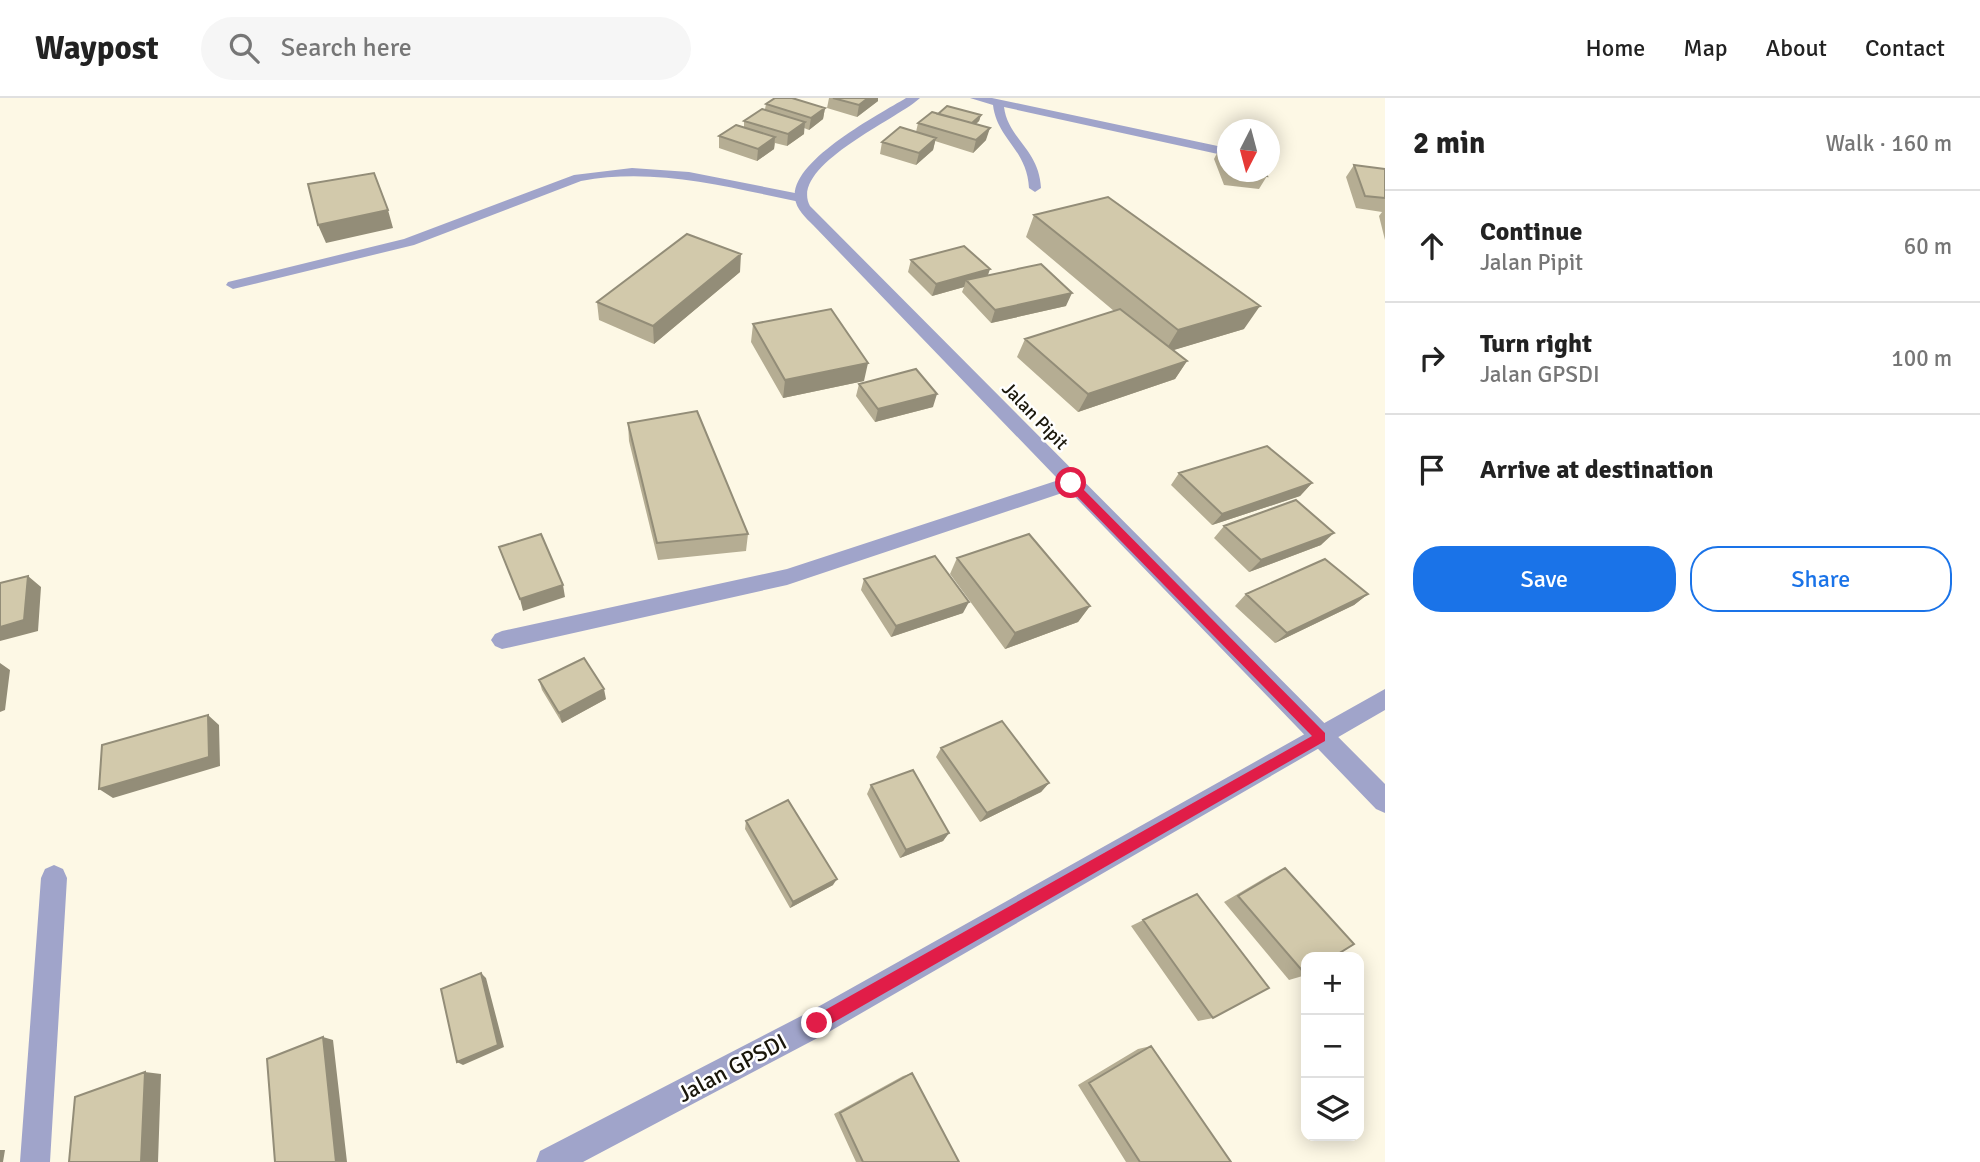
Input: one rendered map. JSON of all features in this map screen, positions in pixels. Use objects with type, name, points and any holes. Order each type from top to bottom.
[{"type":"street","points":[[233,285],[408,242],[578,178],[602,173],[655,172],[800,198],[808,173],[843,144],[914,98]]},
{"type":"street","points":[[976,98],[1217,150]]},
{"type":"street","points":[[998,103],[1000,119],[1034,164],[1035,188]]},
{"type":"street","name":"Jalan Pipit","points":[[800,198],[837,242],[1385,801]]},
{"type":"street","points":[[502,640],[787,577],[1071,483]]},
{"type":"street","name":"Jalan GPSDI","points":[[551,1162],[817,1023],[1385,699]]},
{"type":"street","points":[[35,1162],[54,878]]},
{"type":"building","points":[[775,98],[792,98],[825,108],[811,118],[766,104]]},
{"type":"building","points":[[833,98],[868,98],[859,105]]},
{"type":"building","points":[[947,106],[981,115],[972,123],[938,114]]},
{"type":"building","points":[[762,109],[805,122],[788,134],[744,121]]},
{"type":"building","points":[[932,112],[990,128],[976,140],[918,123]]},
{"type":"building","points":[[736,125],[775,137],[758,149],[719,136]]},
{"type":"building","points":[[900,127],[936,138],[919,153],[882,142]]},
{"type":"building","points":[[1354,165],[1385,169],[1385,198],[1365,196]]},
{"type":"building","points":[[374,173],[388,210],[318,225],[308,184]]},
{"type":"building","points":[[1108,197],[1260,306],[1178,330],[1034,215]]},
{"type":"building","points":[[687,234],[741,254],[653,326],[597,302]]},
{"type":"building","points":[[964,246],[990,269],[936,284],[911,260]]},
{"type":"building","points":[[1041,264],[1072,293],[995,310],[966,280]]},
{"type":"building","points":[[831,309],[868,363],[785,380],[753,324]]},
{"type":"building","points":[[1120,309],[1187,361],[1088,394],[1025,339]]},
{"type":"building","points":[[916,369],[937,394],[878,409],[859,384]]},
{"type":"building","points":[[697,411],[748,534],[657,543],[628,423]]},
{"type":"building","points":[[1267,446],[1312,483],[1222,514],[1179,473]]},
{"type":"building","points":[[1296,500],[1334,533],[1261,560],[1224,526]]},
{"type":"building","points":[[541,534],[563,585],[520,599],[499,547]]},
{"type":"building","points":[[1029,534],[1090,606],[1015,633],[957,558]]},
{"type":"building","points":[[935,556],[969,602],[896,626],[864,579]]},
{"type":"building","points":[[1325,559],[1368,594],[1287,633],[1246,594]]},
{"type":"building","points":[[28,576],[24,620],[0,627],[0,583]]},
{"type":"building","points":[[584,658],[604,689],[559,713],[539,680]]},
{"type":"building","points":[[208,715],[209,757],[99,789],[102,745]]},
{"type":"building","points":[[1002,721],[1049,783],[987,813],[941,748]]},
{"type":"building","points":[[913,770],[949,833],[906,850],[871,785]]},
{"type":"building","points":[[788,800],[837,879],[793,902],[746,821]]},
{"type":"building","points":[[1285,868],[1354,944],[1341,952],[1301,952],[1301,969],[1238,896]]},
{"type":"building","points":[[1197,894],[1269,988],[1213,1018],[1143,920]]},
{"type":"building","points":[[481,973],[498,1045],[457,1062],[441,989]]},
{"type":"building","points":[[323,1037],[336,1162],[275,1162],[267,1059]]},
{"type":"building","points":[[1151,1046],[1231,1162],[1140,1162],[1089,1083]]},
{"type":"building","points":[[145,1072],[141,1162],[69,1162],[75,1097]]},
{"type":"building","points":[[912,1073],[959,1162],[863,1162],[840,1113]]},
{"type":"route","points":[[817,1023],[1321,737],[1071,483]]}]
